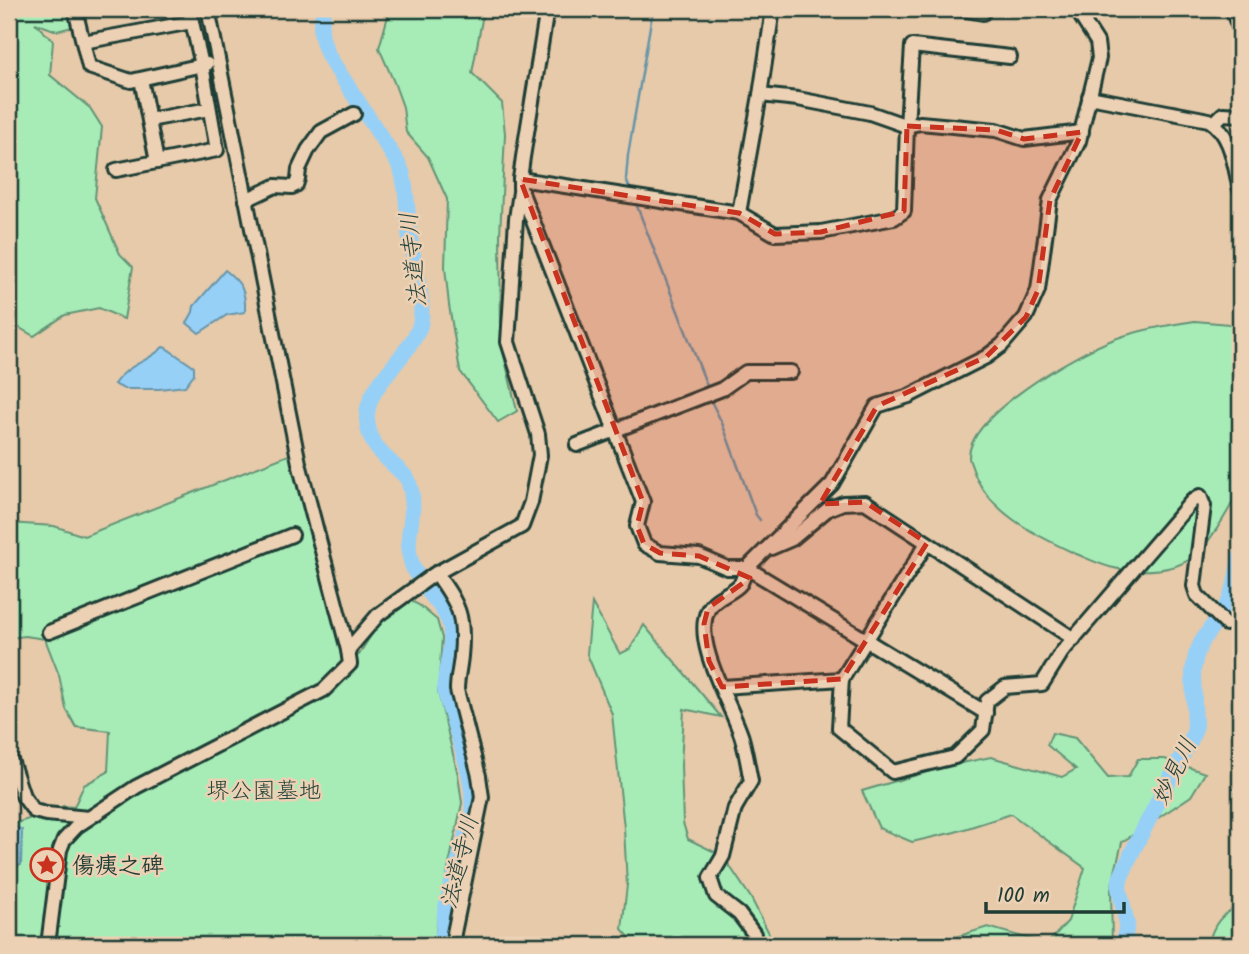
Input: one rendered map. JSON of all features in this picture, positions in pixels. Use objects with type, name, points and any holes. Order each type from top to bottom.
[{"type":"street","points":[[75,9],[89,67],[131,81],[218,62]]},
{"type":"street","points":[[48,945],[60,850],[69,833],[136,787],[324,690],[350,664],[299,463],[208,9]]},
{"type":"street","points":[[348,650],[378,615],[434,574],[522,526],[531,502],[540,456],[538,434],[508,342],[520,184],[547,9]]},
{"type":"street","points":[[739,213],[773,9]]},
{"type":"street","points":[[960,9],[983,13]]},
{"type":"street","points":[[753,945],[754,934],[739,915],[716,896],[710,878],[723,856],[735,808],[751,781],[742,738],[709,661],[704,624],[708,608],[718,598],[740,585],[747,568],[832,484],[877,405],[909,396],[986,357],[1002,345],[1027,317],[1038,290],[1051,200],[1079,141],[1099,58],[1097,42],[1076,9]]},
{"type":"street","points":[[1232,9],[1240,30]]},
{"type":"street","points":[[83,42],[190,15],[202,65],[216,150],[116,170]]},
{"type":"street","points":[[520,184],[739,213],[775,234],[821,232],[894,218],[904,211],[912,46],[1010,57]]},
{"type":"street","points":[[141,79],[157,162]]},
{"type":"street","points":[[760,95],[798,99],[870,113],[907,126],[920,123],[996,130],[1024,139],[1082,132]]},
{"type":"street","points":[[1089,97],[1214,123],[1227,139],[1240,189]]},
{"type":"street","points":[[149,120],[209,109]]},
{"type":"street","points":[[246,200],[275,186],[296,186],[299,169],[321,132],[354,114]]},
{"type":"street","points":[[1214,123],[1223,114],[1240,115]]},
{"type":"street","points":[[520,184],[643,502],[637,526],[644,544],[660,553],[699,556],[727,568],[747,568],[986,713]]},
{"type":"street","points":[[577,445],[722,389],[746,372],[791,372]]},
{"type":"street","points":[[927,543],[842,678],[839,728],[893,772],[956,757],[983,730],[987,701],[1005,687],[1042,684],[1062,652],[1192,501],[1200,496],[1204,506],[1194,586],[1197,595],[1226,624]]},
{"type":"street","points":[[764,551],[792,539],[828,509],[843,503],[865,502],[1074,639]]},
{"type":"street","points":[[49,632],[292,535]]},
{"type":"street","points":[[434,574],[454,599],[461,620],[461,659],[457,690],[482,797],[453,945]]},
{"type":"street","points":[[722,687],[842,678]]},
{"type":"street","points":[[9,757],[30,808],[46,814],[89,818]]},
{"type":"highlighted area","points":[[907,126],[996,130],[1024,139],[1082,132],[1050,200],[1038,290],[1026,317],[986,357],[877,406],[820,504],[865,502],[927,543],[842,679],[722,687],[709,661],[704,624],[708,608],[750,578],[699,556],[660,553],[644,544],[637,526],[643,502],[520,179],[739,213],[775,234],[821,232],[904,211]]},
{"type":"green space","points":[[9,9],[72,9],[76,26],[57,31],[35,23],[53,41],[50,75],[90,108],[102,127],[95,198],[120,254],[133,267],[124,319],[99,308],[65,315],[34,336],[9,322]]},
{"type":"green space","points":[[390,9],[484,9],[472,73],[502,103],[505,134],[500,235],[501,343],[517,411],[498,422],[460,371],[445,267],[447,199],[428,157],[406,132],[403,107],[379,48]]},
{"type":"green space","points":[[1195,321],[1229,324],[1240,331],[1240,485],[1227,513],[1200,553],[1183,563],[1166,568],[1135,570],[1109,567],[1074,553],[1028,529],[1000,509],[988,496],[979,483],[969,457],[974,440],[986,423],[1005,405],[1051,372],[1096,347],[1132,333]]},
{"type":"green space","name":"堺公園墓地","points":[[291,454],[340,642],[341,655],[359,655],[380,624],[407,599],[437,620],[442,638],[438,692],[462,803],[437,922],[435,945],[9,945],[9,825],[29,819],[33,814],[62,812],[63,806],[74,807],[84,785],[108,772],[110,731],[76,727],[66,709],[59,675],[45,639],[25,636],[9,638],[9,523],[54,526],[84,536]]},
{"type":"green space","points":[[592,603],[620,654],[630,649],[644,625],[721,717],[684,709],[681,766],[683,823],[688,839],[723,856],[751,898],[775,945],[636,945],[622,929],[627,885],[624,828],[612,714],[587,654]]},
{"type":"green space","points":[[1052,733],[1075,738],[1108,778],[1128,777],[1138,759],[1165,759],[1205,773],[1191,796],[1122,842],[1111,889],[1112,945],[930,945],[988,927],[1047,944],[1068,921],[1085,868],[1011,814],[912,842],[879,828],[862,791],[947,766],[991,757],[1062,777],[1076,769],[1047,745]]},
{"type":"green space","points":[[1240,906],[1238,945],[1208,945],[1212,931],[1219,921]]},
{"type":"water","points":[[225,270],[242,288],[245,312],[227,315],[199,333],[187,323],[194,306]]},
{"type":"water","points":[[163,347],[194,367],[194,374],[185,386],[124,389],[114,384],[132,367]]},
{"type":"water","points":[[9,819],[15,822],[14,826],[22,830],[21,865],[9,863]]},
{"type":"waterway","name":"法道寺川","points":[[324,9],[321,33],[329,57],[402,171],[420,296],[419,328],[414,339],[373,395],[367,419],[374,443],[408,481],[412,494],[409,542],[411,561],[418,577],[444,612],[450,627],[451,644],[445,691],[467,766],[473,803],[472,816],[450,890],[442,945]]},
{"type":"waterway","points":[[631,192],[626,179],[628,155],[653,9]]},
{"type":"waterway","points":[[635,201],[709,391]]},
{"type":"waterway","points":[[711,397],[760,520]]},
{"type":"waterway","name":"妙見川","points":[[1123,945],[1127,924],[1119,888],[1120,879],[1195,729],[1193,671],[1196,655],[1202,641],[1229,602],[1240,558]]},
{"type":"place","name":"傷痍之碑","points":[[47,865]]}]
